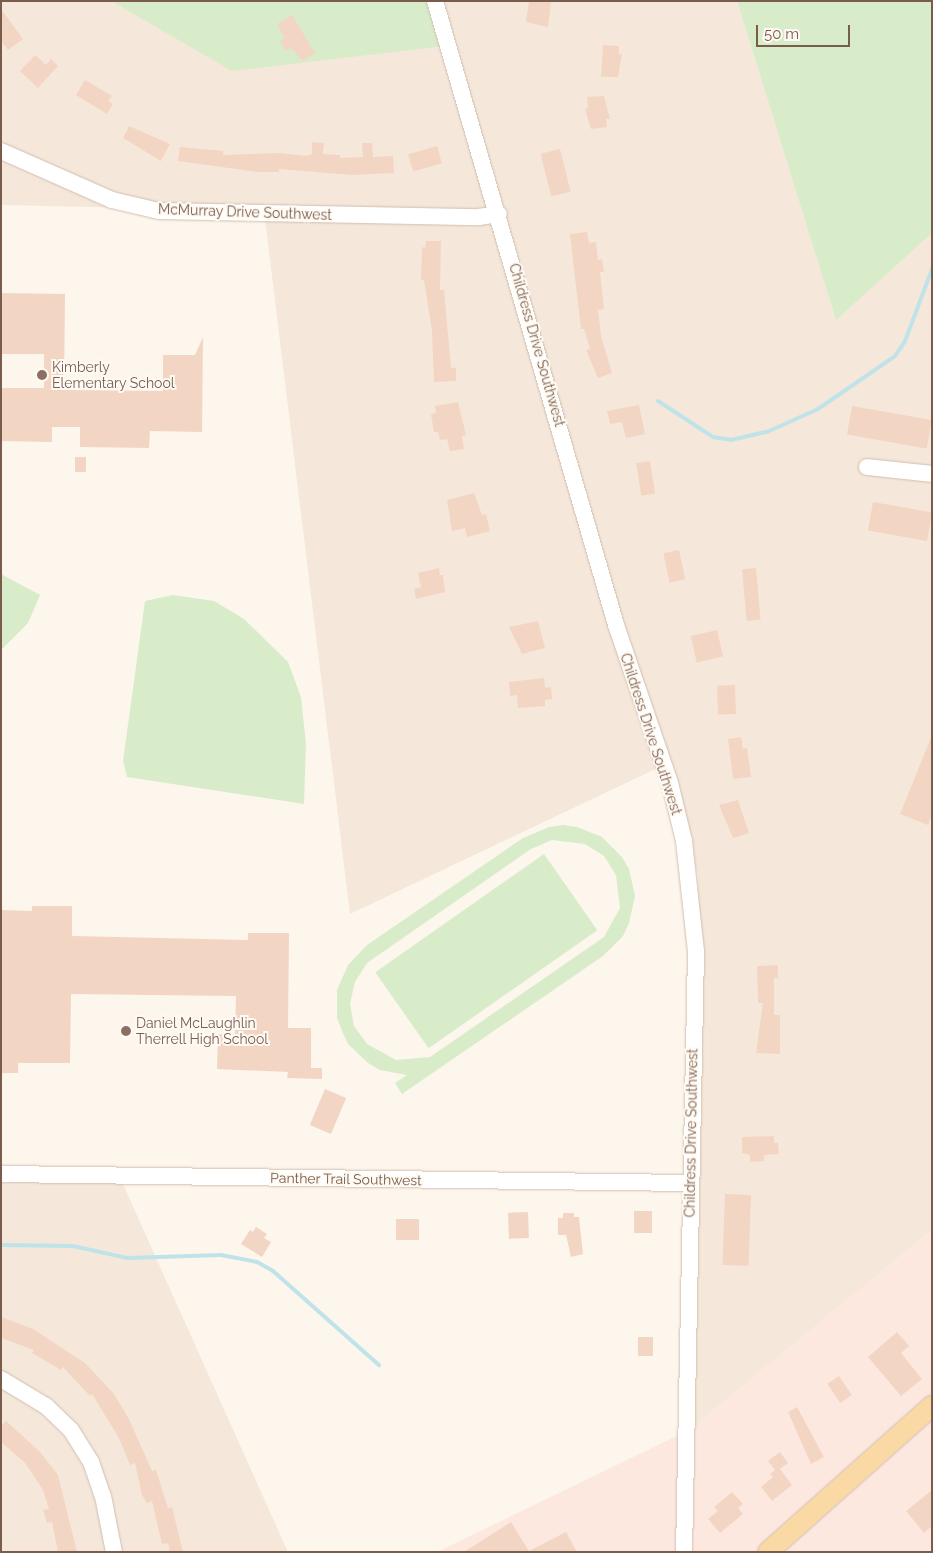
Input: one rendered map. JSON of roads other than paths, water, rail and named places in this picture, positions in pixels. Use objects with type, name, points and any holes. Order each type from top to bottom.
[{"type":"main road","points":[[768,1552],[932,1406]]},
{"type":"street","name":"Childress Drive Southwest","points":[[435,1],[499,214],[616,625],[670,783],[684,841],[696,952],[684,1552]]},
{"type":"street","name":"McMurray Drive Southwest","points":[[1,151],[112,200],[159,211],[479,217],[499,214]]},
{"type":"street","points":[[867,467],[932,474]]},
{"type":"street","name":"Panther Trail Southwest","points":[[1,1174],[690,1183]]},
{"type":"street","points":[[1,1379],[46,1406],[71,1430],[94,1471],[114,1552]]},
{"type":"waterway","points":[[658,401],[713,437],[731,440],[767,432],[818,409],[895,356],[905,341],[932,269]]},
{"type":"waterway","points":[[1,1245],[73,1246],[127,1258],[221,1255],[257,1262],[273,1271],[379,1365]]},
{"type":"place","name":"Kimberly Elementary School","points":[[42,375]]},
{"type":"place","name":"Daniel McLaughlin Therrell High School","points":[[126,1031]]}]
